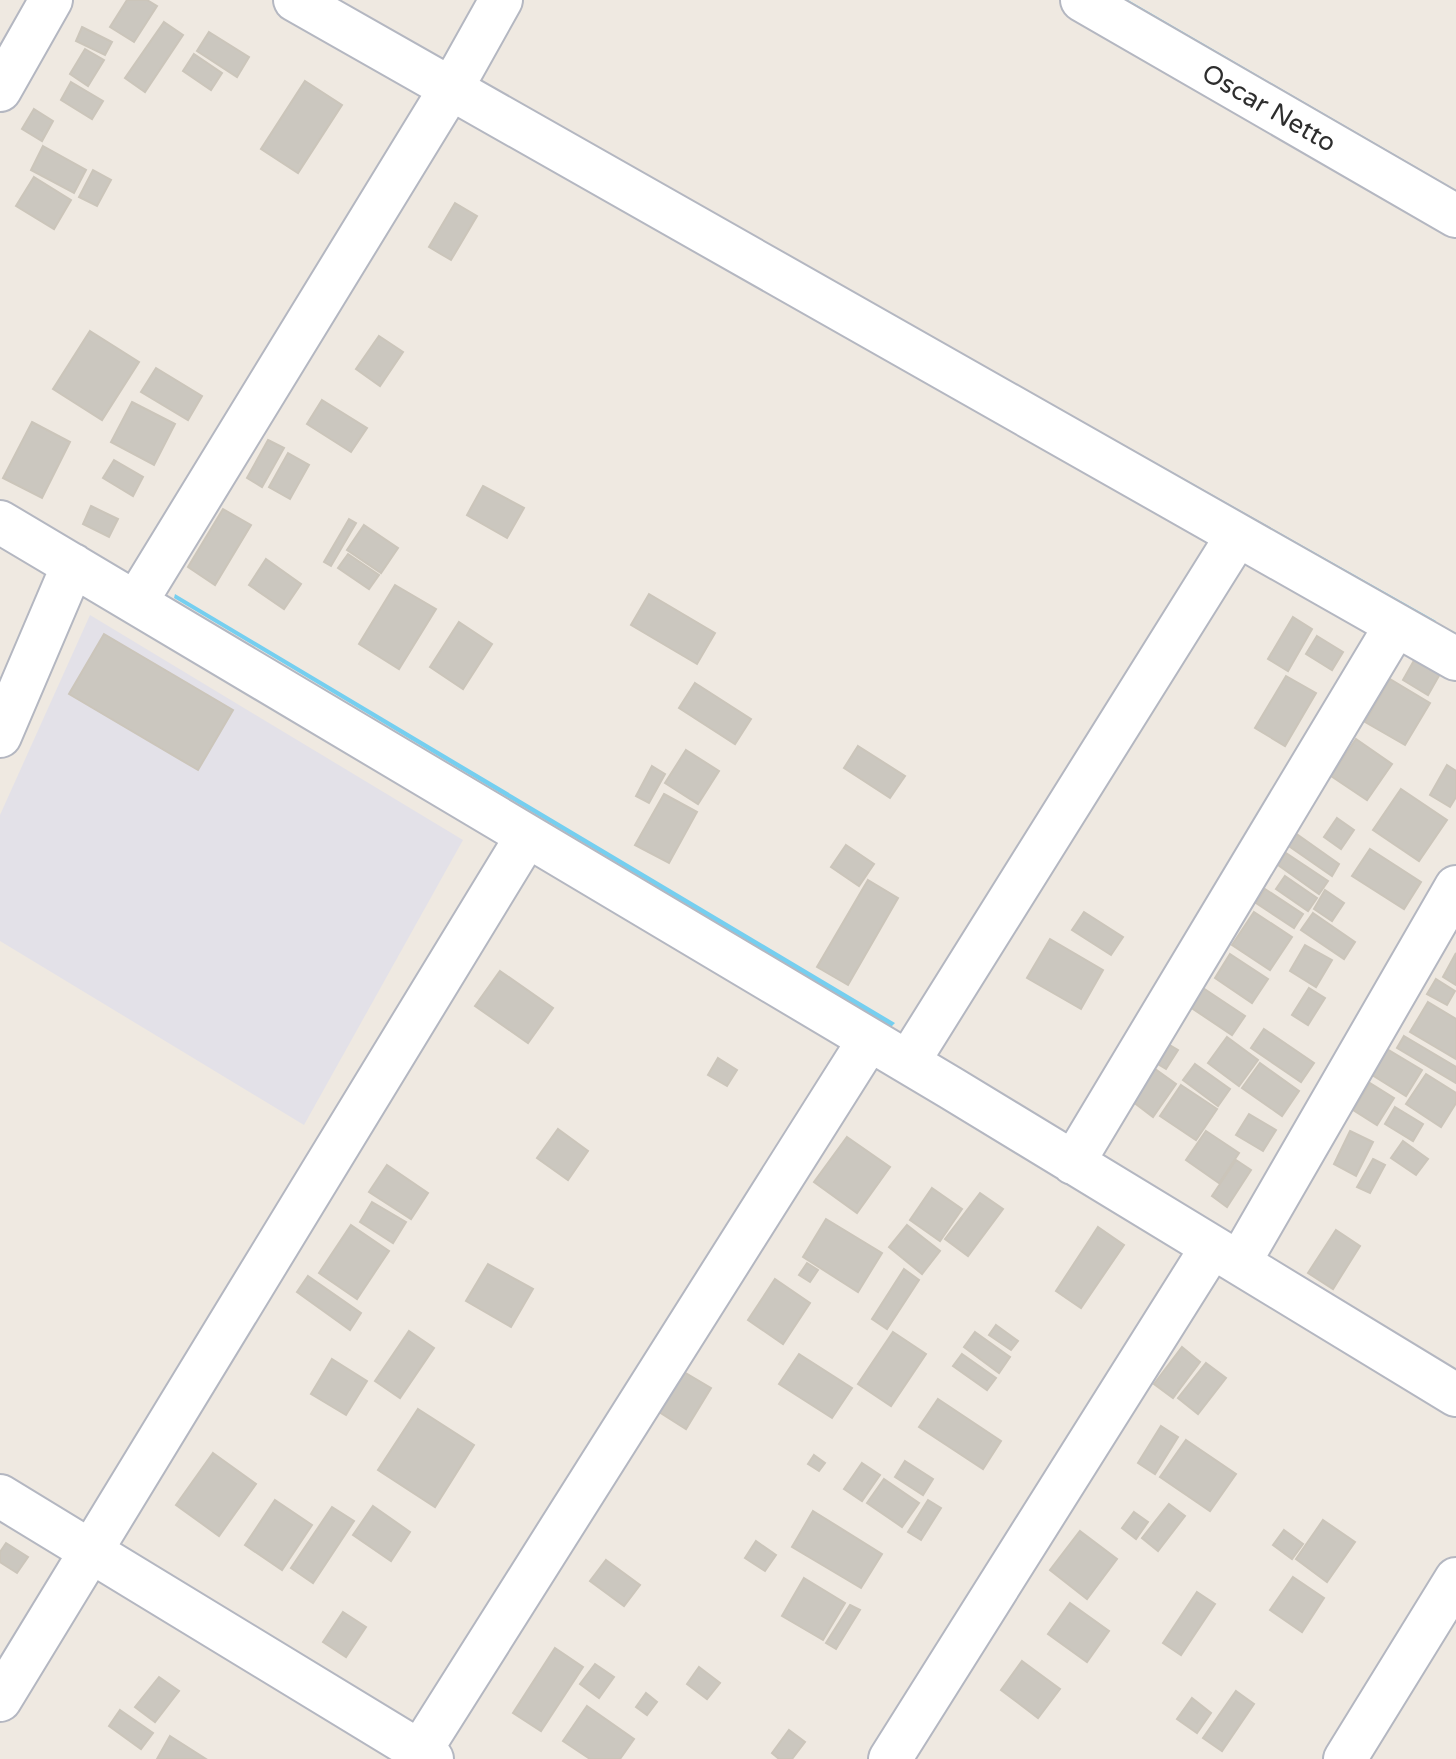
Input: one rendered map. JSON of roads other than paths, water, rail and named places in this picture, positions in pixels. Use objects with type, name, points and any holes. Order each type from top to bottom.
[{"type":"street","points":[[0,90],[51,0]]},
{"type":"street","points":[[295,0],[1237,536],[1396,625],[1454,653]]},
{"type":"street","points":[[136,602],[501,0]]},
{"type":"street","name":"Oscar Netto","points":[[1082,0],[1456,216]]},
{"type":"street","points":[[0,522],[908,1062],[1456,1395]]},
{"type":"street","points":[[908,1062],[1237,536]]},
{"type":"street","points":[[0,736],[73,565]]},
{"type":"street","points":[[1073,1163],[1396,625]]},
{"type":"street","points":[[0,1700],[527,836]]},
{"type":"street","points":[[890,1759],[1226,1255],[1456,887]]},
{"type":"street","points":[[0,1496],[423,1757],[869,1040]]},
{"type":"street","points":[[1345,1759],[1456,1579]]},
{"type":"water","points":[[1122,0],[1128,0],[1456,190],[1456,193]]},
{"type":"water","points":[[484,83],[1436,621],[1434,624],[482,86]]},
{"type":"water","points":[[175,594],[895,1023],[891,1027],[174,598]]}]
